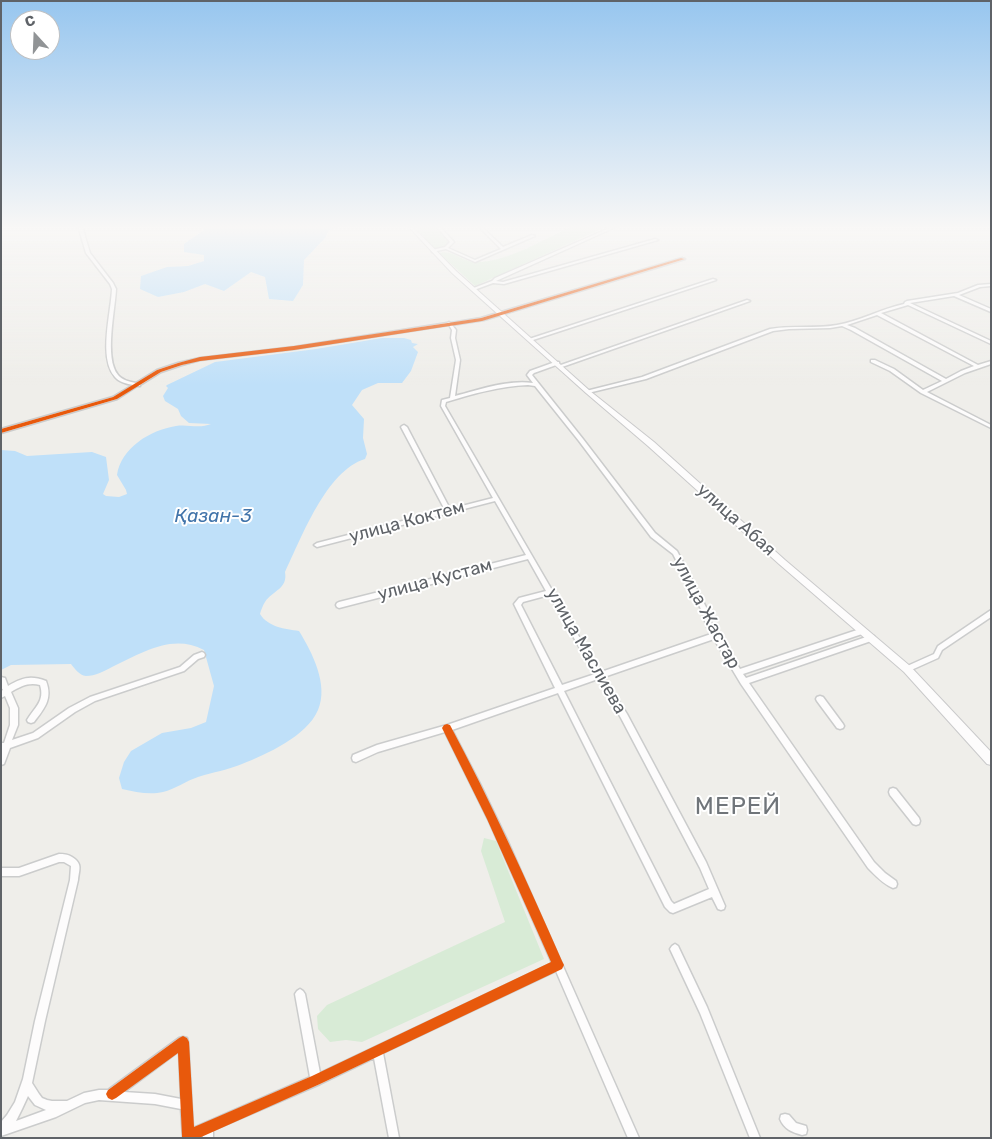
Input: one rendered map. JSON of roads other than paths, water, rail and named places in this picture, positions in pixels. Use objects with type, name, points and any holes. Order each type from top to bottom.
[{"type":"main road","name":"улица Абая","points":[[463,279],[588,392],[658,450],[782,562],[907,669],[991,760]]},
{"type":"street","points":[[108,279],[114,289],[109,346],[112,368],[119,379],[138,385]]},
{"type":"street","points":[[493,282],[496,279]]},
{"type":"street","points":[[473,288],[493,282],[503,283],[517,279]]},
{"type":"street","points":[[1,431],[115,398],[166,368],[200,359],[294,348],[502,314],[617,279]]},
{"type":"street","points":[[531,339],[714,280]]},
{"type":"street","points":[[991,285],[979,286],[954,295],[904,302],[991,343]]},
{"type":"street","points":[[954,295],[991,311]]},
{"type":"street","points":[[537,385],[529,375],[530,373],[748,301]]},
{"type":"street","points":[[588,392],[644,378],[772,330],[792,327],[842,325],[909,304]]},
{"type":"street","points":[[877,313],[977,366]]},
{"type":"street","points":[[449,324],[454,330],[453,338],[458,356],[452,398],[520,383],[537,385]]},
{"type":"street","points":[[842,325],[853,329],[946,381]]},
{"type":"street","points":[[873,361],[892,370],[923,392],[991,427]]},
{"type":"street","points":[[923,392],[977,366],[991,362]]},
{"type":"street","name":"улица Жастар","points":[[537,385],[652,535],[675,554],[706,613],[710,625],[738,673],[871,865],[893,884]]},
{"type":"street","name":"улица Маслиева","points":[[452,398],[444,401],[443,406],[624,716],[721,906]]},
{"type":"street","points":[[404,427],[448,511]]},
{"type":"street","name":"улица Коктем","points":[[317,545],[496,498]]},
{"type":"street","name":"улица Кустам","points":[[339,605],[530,556]]},
{"type":"street","points":[[551,592],[521,600],[517,604],[668,904],[673,909],[715,891]]},
{"type":"street","points":[[907,669],[936,656],[940,648],[991,613]]},
{"type":"street","points":[[738,673],[863,630]]},
{"type":"street","points":[[356,758],[717,635]]},
{"type":"street","points":[[744,682],[872,638]]},
{"type":"street","points":[[3,747],[35,736],[72,710],[93,700],[182,669],[196,657],[202,655]]},
{"type":"street","points":[[1,761],[3,747],[14,725],[14,708],[4,694],[2,680]]},
{"type":"street","points":[[4,694],[30,680],[43,683],[46,689],[46,697],[31,720]]},
{"type":"street","points":[[820,699],[840,726]]},
{"type":"street","points":[[447,728],[507,850],[634,1138]]},
{"type":"street","points":[[893,792],[916,821]]},
{"type":"street","points":[[1,872],[19,872],[59,858],[65,858],[75,864],[74,880],[39,1026],[28,1086],[19,1107],[1,1131]]},
{"type":"street","points":[[675,949],[704,1010],[754,1138]]},
{"type":"street","points":[[112,1094],[183,1042],[187,1080],[188,1136],[208,1133],[558,965]]},
{"type":"street","points":[[300,994],[316,1080]]},
{"type":"street","points":[[378,1051],[394,1138]]},
{"type":"street","points":[[28,1086],[34,1098],[44,1106],[66,1106]]},
{"type":"street","points":[[1,1131],[56,1112],[84,1098],[112,1094],[186,1105]]},
{"type":"street","points":[[785,1119],[793,1126],[802,1130]]},
{"type":"water","points":[[141,279],[241,279],[224,291],[205,284],[184,292],[158,297],[140,289]]},
{"type":"water","points":[[265,279],[303,279],[303,285],[293,301],[269,299]]},
{"type":"water","name":"Қазан-3","points":[[382,338],[404,338],[418,344],[413,347],[418,352],[411,371],[402,383],[378,383],[362,390],[352,405],[364,419],[363,438],[367,454],[365,459],[351,466],[338,477],[327,491],[299,541],[285,572],[282,586],[268,598],[260,614],[272,625],[299,631],[309,649],[318,669],[322,690],[318,710],[313,719],[296,736],[285,743],[237,766],[198,777],[158,793],[122,789],[119,778],[124,762],[131,751],[162,733],[191,728],[206,722],[214,686],[204,650],[192,645],[169,644],[146,651],[103,672],[89,676],[77,672],[71,664],[11,665],[1,670],[1,450],[15,451],[27,456],[92,452],[106,457],[109,480],[103,494],[119,497],[127,494],[117,475],[120,465],[124,457],[138,442],[166,428],[211,424],[189,423],[181,416],[178,409],[165,401],[163,396],[168,388],[167,385],[215,362]]},
{"type":"district","name":"МЕРЕЙ","points":[[738,807]]}]
